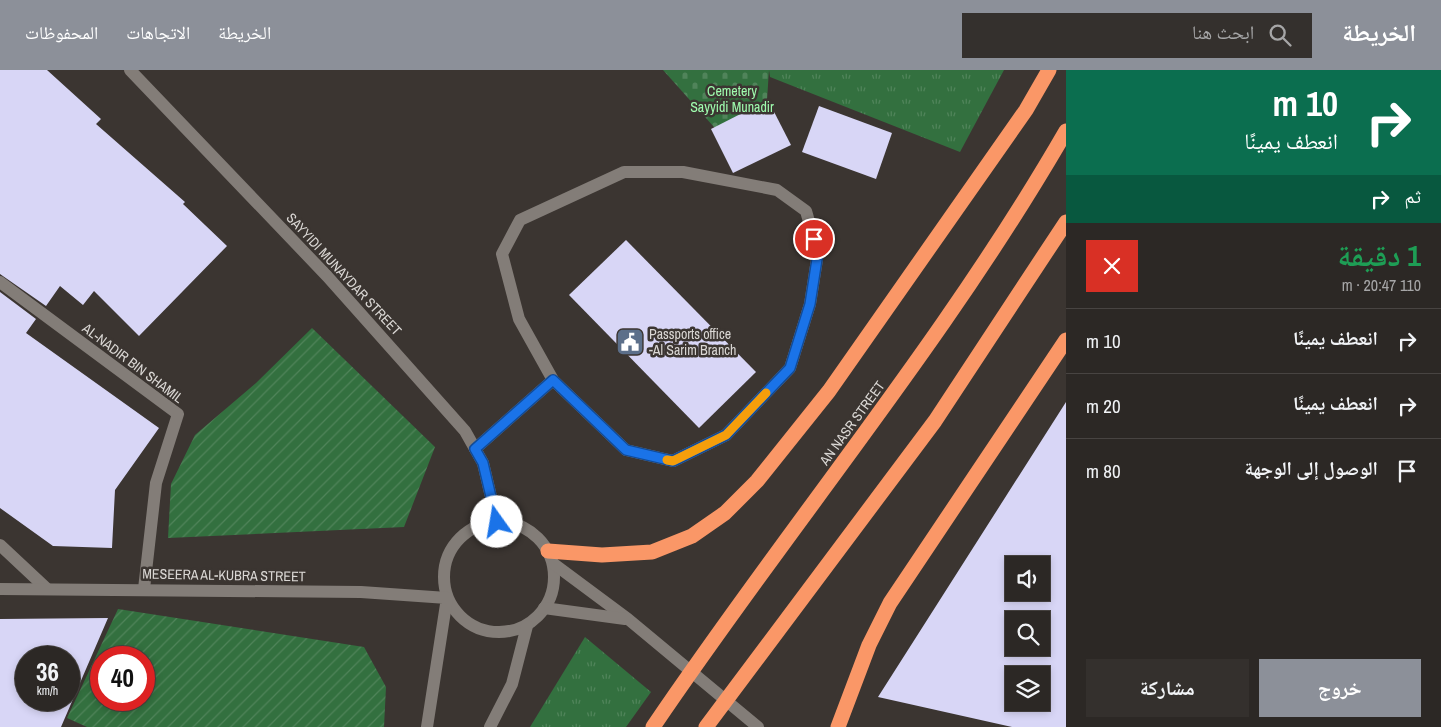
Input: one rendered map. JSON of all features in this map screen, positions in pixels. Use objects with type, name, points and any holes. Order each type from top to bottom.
[{"type":"highway","points":[[551,558],[652,552],[692,536],[725,513],[757,481],[829,391],[1026,110],[1050,70]]},
{"type":"highway","name":"AN NASR STREET","points":[[653,727],[913,366],[1042,173],[1066,131]]},
{"type":"highway","points":[[706,727],[935,421],[1066,222]]},
{"type":"highway","points":[[838,727],[869,645],[890,603],[1066,340]]},
{"type":"street","name":"SAYYIDI MUNAYDAR STREET","points":[[130,70],[327,276],[465,431],[483,463],[497,522]]},
{"type":"street","points":[[624,172],[683,172],[777,190],[806,211],[818,253],[810,304],[790,368],[726,435],[673,461],[626,450],[553,380],[519,319],[502,254],[520,220],[624,172]]},
{"type":"street","name":"AL-NADIR BIN SHAMIL","points":[[0,282],[178,414],[156,483],[144,589]]},
{"type":"street","points":[[475,449],[553,380]]},
{"type":"street","points":[[428,727],[447,598],[445,571],[451,551],[464,535],[481,526],[497,522],[516,524],[535,535],[551,558],[758,727]]},
{"type":"street","points":[[0,545],[46,588]]},
{"type":"street","points":[[447,598],[463,619],[477,628],[496,633],[510,632],[527,626],[544,608],[552,592],[551,558]]},
{"type":"street","name":"MESEERA AL-KUBRA STREET","points":[[0,589],[361,592],[447,598]]},
{"type":"street","points":[[544,608],[628,619]]},
{"type":"street","points":[[490,727],[512,684],[527,626]]},
{"type":"green space","name":"Cemetery Sayyidi Munadir","points":[[663,70],[769,70],[766,115],[722,136]]},
{"type":"green space","points":[[769,70],[1004,70],[960,152],[770,77]]},
{"type":"green space","points":[[312,328],[435,447],[404,527],[168,538],[171,484],[195,435],[256,383]]},
{"type":"green space","points":[[118,609],[364,647],[386,687],[384,727],[87,727],[67,718],[70,711],[80,711],[80,690],[90,669],[90,711],[155,711],[155,646],[101,646]]},
{"type":"green space","points":[[585,637],[651,692],[626,727],[530,727]]},
{"type":"building","points":[[0,70],[47,70],[101,119],[96,124],[185,202],[183,204],[227,246],[139,336],[94,291],[83,305],[60,286],[46,306],[0,274]]},
{"type":"building","points":[[768,100],[791,145],[733,173],[711,129]]},
{"type":"building","points":[[819,106],[892,133],[876,179],[802,152]]},
{"type":"building","points":[[626,240],[756,372],[699,428],[569,295]]},
{"type":"building","points":[[0,292],[36,319],[26,333],[159,428],[115,490],[112,548],[53,546],[0,508]]},
{"type":"building","points":[[1066,402],[1066,727],[1012,727],[878,697]]},
{"type":"building","points":[[108,618],[96,646],[90,646],[90,660],[80,683],[80,646],[15,646],[15,711],[68,711],[61,727],[0,727],[0,619]]},
{"type":"slow traffic","points":[[667,460],[673,461],[726,435],[766,393]]},
{"type":"place","name":"Passports office -Al Sarim Branch","points":[[630,342]]},
{"type":"route","points":[[497,522],[483,463],[475,449],[553,380],[626,450],[673,461],[726,435],[790,368],[810,304],[818,253],[814,239]]}]
